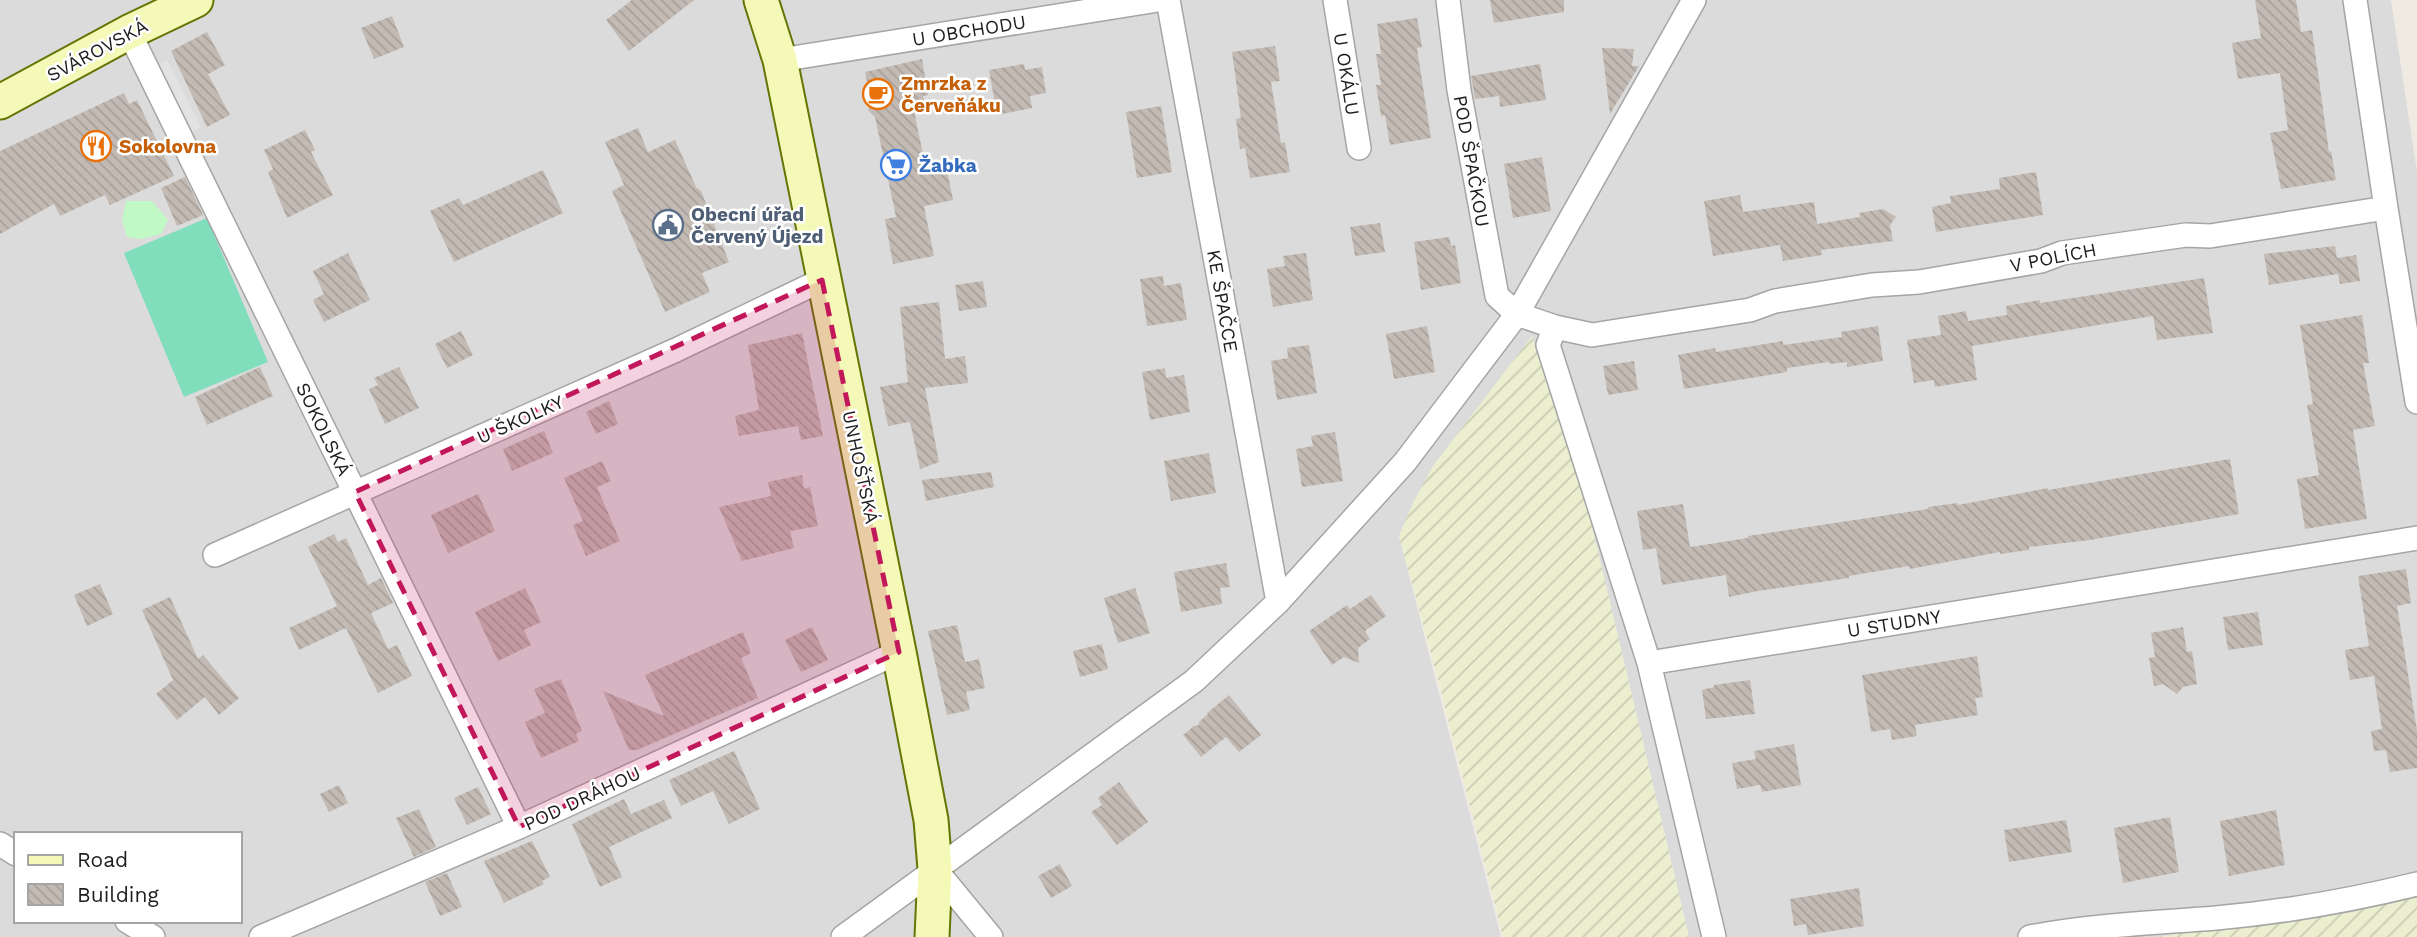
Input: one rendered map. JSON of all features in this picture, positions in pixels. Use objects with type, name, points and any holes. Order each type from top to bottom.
[{"type":"main road","name":"SVÁROVSKÁ","points":[[0,102],[129,32],[196,0]]},
{"type":"main road","name":"UNHOŠŤSKÁ","points":[[761,0],[780,60],[931,820],[935,869],[932,937]]},
{"type":"street","name":"U OBCHODU","points":[[780,60],[1158,0]]},
{"type":"street","name":"KE ŠPAČCE","points":[[1168,0],[1278,602]]},
{"type":"street","name":"U OKÁLU","points":[[1335,0],[1359,148]]},
{"type":"street","name":"POD ŠPAČKOU","points":[[1448,0],[1459,90],[1497,296],[1517,314]]},
{"type":"street","points":[[843,937],[1194,681],[1278,602],[1405,462],[1517,314],[1694,0]]},
{"type":"street","points":[[2355,0],[2417,402]]},
{"type":"street","name":"SOKOLSKÁ","points":[[129,32],[519,827]]},
{"type":"street","name":"V POLÍCH","points":[[1517,314],[1555,327],[1592,335],[1750,310],[1775,301],[1872,285],[1919,282],[2041,261],[2062,253],[2186,235],[2210,236],[2386,208]]},
{"type":"street","name":"U ŠKOLKY","points":[[215,555],[676,350],[822,280]]},
{"type":"street","points":[[1555,327],[1548,345],[1649,663],[1714,937]]},
{"type":"street","name":"U STUDNY","points":[[1649,663],[2417,538]]},
{"type":"street","name":"POD DRÁHOU","points":[[261,937],[519,827],[899,652]]},
{"type":"street","points":[[935,869],[990,937]]},
{"type":"street","points":[[2030,937],[2074,928],[2268,912],[2417,884]]},
{"type":"street","points":[[130,923],[153,937]]},
{"type":"highlighted area","points":[[822,280],[899,652],[519,827],[355,492]]},
{"type":"shaded area","points":[[0,0],[2391,0],[2417,172],[2417,898],[2183,937],[1689,937],[1591,522],[1532,337],[1399,536],[1501,937],[0,937]]},
{"type":"shaded area","points":[[167,60],[201,127],[182,137],[148,70]]},
{"type":"green space","points":[[126,201],[152,201],[168,220],[161,234],[141,239],[127,237],[122,220]]},
{"type":"green space","points":[[207,218],[268,362],[184,397],[124,253]]},
{"type":"green space","points":[[1532,336],[1591,522],[1689,937],[1503,937],[1399,536],[1433,466]]},
{"type":"green space","points":[[2417,897],[2417,937],[2157,937]]},
{"type":"building","points":[[632,0],[694,0],[629,51],[606,20]]},
{"type":"building","points":[[1490,0],[1564,0],[1564,12],[1494,23]]},
{"type":"building","points":[[2255,0],[2296,0],[2301,32],[2312,30],[2329,152],[2331,151],[2336,180],[2281,189],[2270,133],[2288,130],[2280,73],[2238,79],[2232,43],[2261,38]]},
{"type":"building","points":[[392,16],[404,47],[374,59],[361,28]]},
{"type":"building","points":[[1417,18],[1422,47],[1417,48],[1431,138],[1390,145],[1385,115],[1381,116],[1376,85],[1381,85],[1376,54],[1381,54],[1377,24]]},
{"type":"building","points":[[207,32],[225,65],[208,74],[230,115],[207,127],[171,51]]},
{"type":"building","points":[[1275,46],[1280,81],[1271,82],[1281,143],[1285,142],[1290,172],[1250,178],[1245,148],[1240,149],[1236,119],[1241,118],[1232,52]]},
{"type":"building","points":[[1602,48],[1634,49],[1632,66],[1639,66],[1610,114]]},
{"type":"building","points":[[922,59],[928,95],[923,96],[925,104],[913,106],[926,169],[946,165],[953,200],[924,206],[934,256],[893,264],[885,219],[896,217],[875,117],[868,110],[872,104],[865,72]]},
{"type":"building","points":[[1024,64],[1025,70],[1042,67],[1046,93],[1030,96],[1032,108],[997,115],[989,70]]},
{"type":"building","points":[[1540,64],[1546,100],[1500,107],[1499,96],[1475,99],[1471,76]]},
{"type":"building","name":"Sokolovna","points":[[124,93],[129,104],[137,100],[174,176],[110,205],[105,195],[60,216],[54,204],[0,234],[0,151]]},
{"type":"building","points":[[1161,106],[1172,172],[1137,178],[1126,112]]},
{"type":"building","points":[[638,128],[648,152],[675,140],[696,187],[701,191],[729,262],[702,273],[710,292],[665,312],[612,191],[624,185],[605,142]]},
{"type":"building","points":[[305,130],[315,150],[311,152],[333,195],[287,218],[268,172],[273,169],[264,150]]},
{"type":"building","points":[[1542,157],[1551,211],[1513,218],[1504,164]]},
{"type":"building","points":[[543,170],[563,213],[454,262],[430,211],[459,198],[463,205]]},
{"type":"building","points":[[2036,172],[2043,215],[1936,232],[1932,207],[1951,203],[1950,196],[2000,189],[1999,178]]},
{"type":"building","points":[[185,177],[203,215],[177,226],[161,188]]},
{"type":"building","points":[[1740,195],[1743,212],[1814,202],[1817,224],[1860,217],[1859,213],[1883,209],[1896,217],[1890,225],[1893,241],[1821,250],[1822,255],[1783,261],[1780,245],[1713,256],[1704,201]]},
{"type":"building","points":[[1380,223],[1385,252],[1355,256],[1350,227]]},
{"type":"building","points":[[1449,237],[1451,246],[1455,245],[1461,283],[1421,290],[1414,242]]},
{"type":"building","points":[[2335,246],[2337,258],[2356,255],[2360,281],[2340,284],[2338,274],[2269,285],[2264,254]]},
{"type":"building","points":[[348,253],[370,300],[324,322],[313,300],[324,294],[313,271]]},
{"type":"building","points":[[1306,253],[1313,300],[1273,307],[1267,269],[1285,266],[1283,256]]},
{"type":"building","points":[[1163,276],[1164,286],[1181,283],[1187,320],[1147,326],[1140,279]]},
{"type":"building","points":[[2204,278],[2213,333],[2157,340],[2153,316],[1972,346],[1977,380],[1935,387],[1934,380],[1914,383],[1907,340],[1941,335],[1938,316],[1966,311],[1968,321],[2007,315],[2006,306]]},
{"type":"building","points":[[983,281],[987,307],[959,311],[955,285]]},
{"type":"building","points":[[939,302],[945,359],[965,356],[968,383],[925,388],[939,462],[920,469],[911,426],[909,422],[888,426],[880,387],[908,382],[900,307]]},
{"type":"building","points":[[2362,315],[2369,363],[2363,363],[2375,426],[2353,430],[2367,519],[2305,529],[2297,479],[2319,475],[2307,405],[2313,404],[2300,325]]},
{"type":"building","points":[[1427,326],[1435,372],[1394,379],[1386,334]]},
{"type":"building","points":[[1878,326],[1883,361],[1847,367],[1847,362],[1829,362],[1787,368],[1787,372],[1684,389],[1678,355],[1715,348],[1716,352],[1783,341],[1783,345],[1842,337],[1841,332]]},
{"type":"building","points":[[461,331],[473,355],[447,368],[435,344]]},
{"type":"building","points":[[802,333],[823,436],[801,440],[798,426],[739,436],[735,416],[759,410],[748,345]]},
{"type":"building","points":[[1309,345],[1317,393],[1277,400],[1271,361],[1288,358],[1287,348]]},
{"type":"building","points":[[1634,361],[1638,390],[1608,395],[1603,366]]},
{"type":"building","points":[[260,367],[273,396],[207,425],[195,397]]},
{"type":"building","points":[[399,367],[419,408],[385,424],[369,389],[378,385],[374,378]]},
{"type":"building","points":[[1165,368],[1166,378],[1184,375],[1190,412],[1150,420],[1142,372]]},
{"type":"building","points":[[609,401],[618,424],[596,434],[586,412]]},
{"type":"building","points":[[544,431],[553,453],[512,471],[503,449]]},
{"type":"building","points":[[1335,432],[1343,481],[1302,487],[1296,449],[1313,446],[1311,436]]},
{"type":"building","points":[[1209,453],[1216,493],[1171,501],[1164,461]]},
{"type":"building","points":[[2230,459],[2239,514],[1729,597],[1726,575],[1662,585],[1656,548],[1643,550],[1637,511],[1683,504],[1690,547]]},
{"type":"building","points":[[602,461],[611,481],[597,487],[620,541],[586,556],[573,525],[583,521],[564,478]]},
{"type":"building","points":[[991,472],[994,487],[926,501],[922,480]]},
{"type":"building","points":[[802,475],[804,489],[810,487],[818,526],[790,531],[794,548],[742,561],[719,507],[771,496],[768,482]]},
{"type":"building","points":[[478,494],[495,531],[448,553],[431,515]]},
{"type":"building","points":[[334,534],[338,542],[346,538],[368,585],[381,578],[393,603],[371,613],[388,649],[397,645],[412,676],[378,693],[346,628],[299,650],[289,628],[337,606],[308,547]]},
{"type":"building","points":[[1226,563],[1230,587],[1220,588],[1222,604],[1181,612],[1174,572]]},
{"type":"building","points":[[2406,569],[2411,603],[2397,606],[2417,730],[2417,768],[2390,772],[2386,750],[2374,751],[2371,731],[2382,729],[2374,676],[2350,680],[2345,650],[2369,646],[2358,576]]},
{"type":"building","points":[[100,584],[113,614],[87,626],[74,595]]},
{"type":"building","points":[[525,588],[541,622],[524,630],[531,645],[498,661],[475,612]]},
{"type":"building","points":[[1135,588],[1150,633],[1118,643],[1104,598]]},
{"type":"building","points":[[1371,595],[1386,616],[1365,631],[1370,639],[1358,648],[1359,663],[1344,657],[1332,665],[1309,631],[1347,605],[1350,609]]},
{"type":"building","points":[[170,597],[198,659],[203,655],[239,698],[219,715],[205,697],[177,720],[156,694],[173,680],[142,610]]},
{"type":"building","points":[[2258,612],[2263,645],[2228,650],[2223,617]]},
{"type":"building","points":[[957,625],[965,662],[979,659],[985,688],[966,692],[970,710],[947,715],[928,631]]},
{"type":"building","points":[[812,627],[828,660],[801,672],[785,640]]},
{"type":"building","points":[[2183,627],[2187,652],[2192,651],[2197,684],[2183,687],[2177,694],[2163,684],[2154,686],[2149,658],[2155,657],[2151,633]]},
{"type":"building","points":[[743,632],[751,653],[741,658],[758,698],[637,750],[629,750],[603,691],[664,716],[645,675]]},
{"type":"building","points":[[1102,644],[1108,669],[1080,677],[1073,651]]},
{"type":"building","points":[[1977,656],[1983,697],[1975,698],[1978,715],[1915,725],[1917,736],[1892,740],[1890,729],[1871,732],[1862,675]]},
{"type":"building","points":[[561,679],[582,731],[576,734],[579,741],[541,758],[525,722],[545,713],[534,689]]},
{"type":"building","points":[[1750,680],[1755,714],[1706,719],[1702,690],[1714,685]]},
{"type":"building","points":[[1229,695],[1261,735],[1239,752],[1226,737],[1201,757],[1183,735],[1199,725],[1207,713]]},
{"type":"building","points":[[1794,744],[1801,785],[1762,792],[1760,785],[1737,789],[1732,763],[1756,759],[1754,751]]},
{"type":"building","points":[[734,751],[760,809],[729,824],[713,791],[681,806],[669,780]]},
{"type":"building","points":[[1119,782],[1148,822],[1117,845],[1091,812],[1102,805],[1098,798]]},
{"type":"building","points":[[339,785],[348,803],[329,812],[320,794]]},
{"type":"building","points":[[478,787],[491,814],[467,825],[454,798]]},
{"type":"building","points":[[624,799],[631,814],[664,800],[672,818],[609,847],[622,877],[600,887],[572,824]]},
{"type":"building","points":[[419,809],[436,847],[414,857],[396,818]]},
{"type":"building","points":[[2276,810],[2285,865],[2229,876],[2220,821]]},
{"type":"building","points":[[2170,817],[2179,872],[2123,883],[2114,828]]},
{"type":"building","points":[[2066,820],[2072,852],[2009,862],[2004,830]]},
{"type":"building","points":[[532,841],[550,877],[542,881],[544,884],[504,903],[484,861]]},
{"type":"building","points":[[1060,864],[1072,886],[1051,898],[1038,876]]},
{"type":"building","points":[[447,873],[462,907],[440,916],[425,882]]},
{"type":"building","points":[[1859,888],[1864,926],[1808,935],[1806,924],[1794,926],[1790,899]]},
{"type":"place","name":"Zmrzka z Červeňáku","points":[[878,94]]},
{"type":"place","name":"Sokolovna","points":[[96,146]]},
{"type":"place","name":"Žabka","points":[[896,165]]},
{"type":"place","name":"Obecní úřad Červený Újezd","points":[[668,225]]}]
